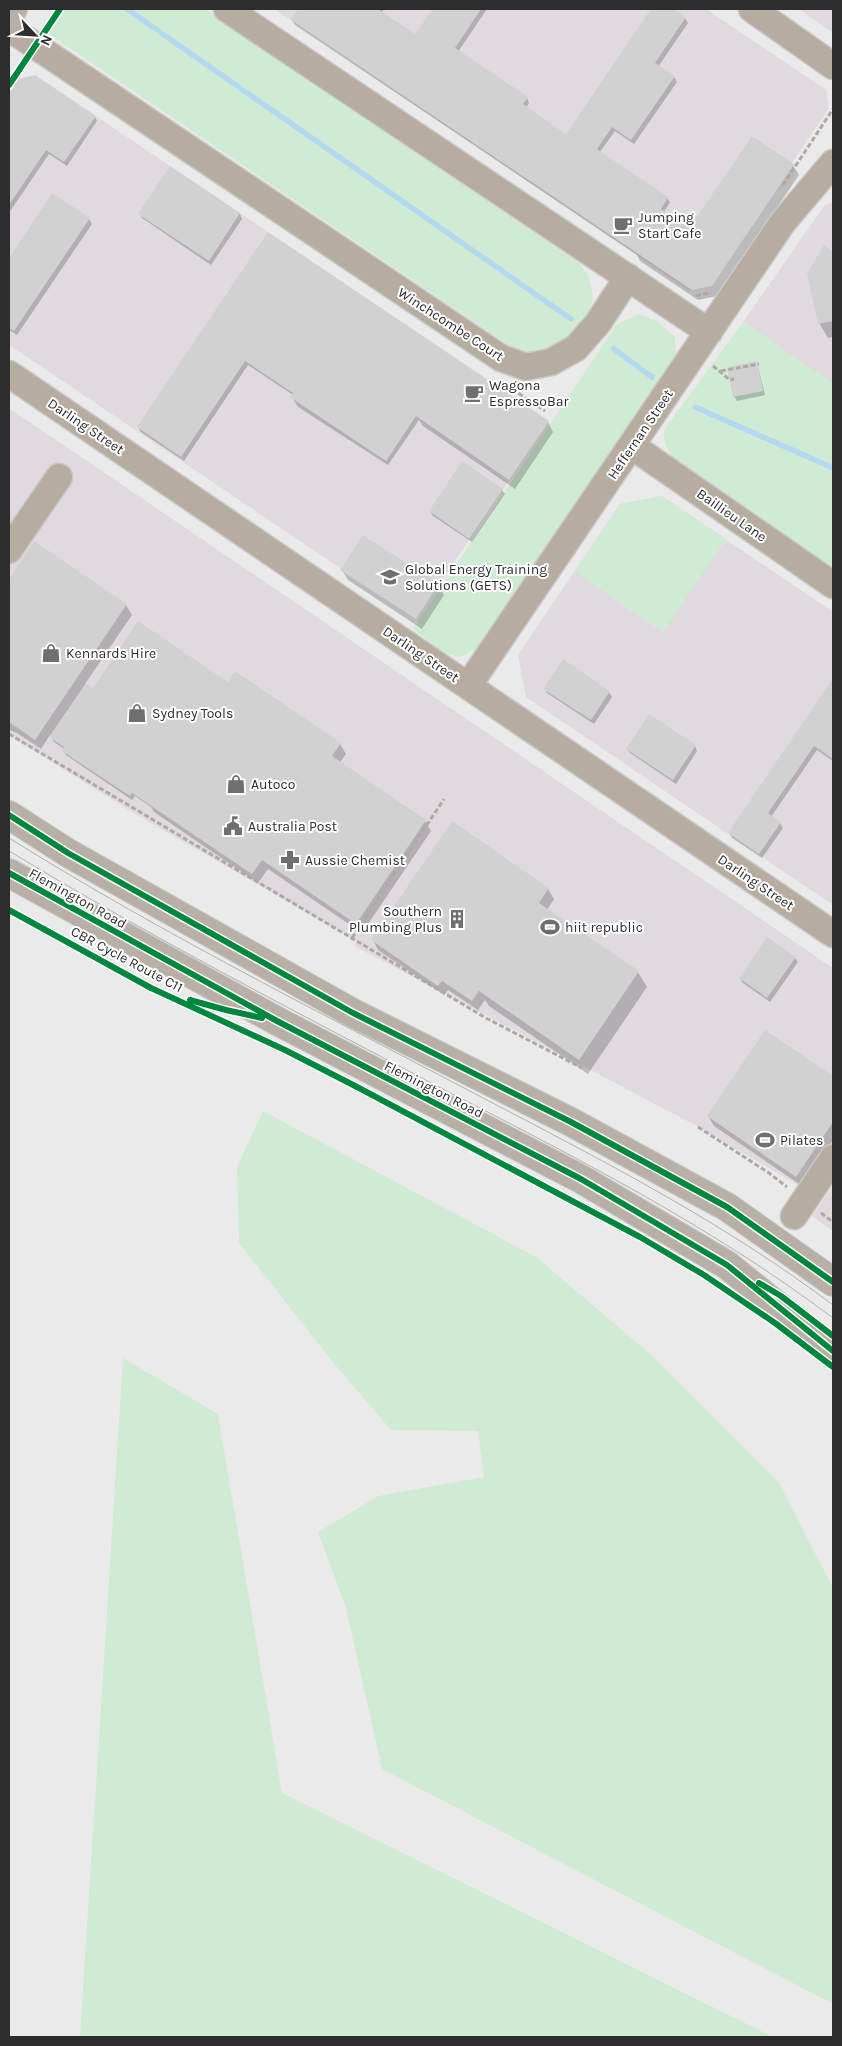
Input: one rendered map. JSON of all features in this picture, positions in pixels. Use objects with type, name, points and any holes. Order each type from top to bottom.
[{"type":"main road","points":[[9,15],[13,9]]},
{"type":"main road","points":[[9,815],[68,853],[353,1013],[571,1122],[727,1207],[833,1282]]},
{"type":"main road","name":"Flemington Road","points":[[9,873],[277,1021],[581,1179],[727,1265],[833,1351]]},
{"type":"main road","points":[[727,1265],[781,1296],[833,1336]]},
{"type":"street","points":[[227,9],[709,332]]},
{"type":"street","points":[[752,9],[832,63]]},
{"type":"street","name":"Winchcombe Court","points":[[9,28],[500,358],[526,367],[551,362],[576,348],[598,323],[628,278]]},
{"type":"street","name":"Heffernan Street","points":[[468,686],[784,222],[824,180],[833,163]]},
{"type":"street","name":"Darling Street","points":[[9,374],[833,934]]},
{"type":"street","name":"Baillieu Lane","points":[[632,446],[833,585]]},
{"type":"street","points":[[9,550],[59,476]]},
{"type":"street","points":[[793,1204],[833,1158]]},
{"type":"path","points":[[778,192],[833,109]]},
{"type":"path","points":[[687,299],[712,292]]},
{"type":"path","points":[[695,353],[730,380],[734,380]]},
{"type":"path","points":[[720,371],[759,364]]},
{"type":"path","points":[[9,734],[486,1018],[582,1068]]},
{"type":"path","points":[[352,938],[444,799]]},
{"type":"path","points":[[698,1127],[769,1173],[793,1204]]},
{"type":"shaded area","points":[[274,9],[706,9],[826,90],[829,108],[708,287],[689,291]]},
{"type":"shaded area","points":[[799,9],[833,9],[833,33]]},
{"type":"shaded area","points":[[35,75],[549,421],[416,619],[9,345],[9,94],[19,79]]},
{"type":"shaded area","points":[[833,202],[833,384],[743,322],[824,206]]},
{"type":"shaded area","points":[[9,408],[833,968],[833,1143],[803,1188],[695,1125],[354,946],[357,941],[135,814],[9,735]]},
{"type":"shaded area","points":[[662,496],[833,612],[833,905],[526,697],[518,655],[620,504]]},
{"type":"shaded area","points":[[833,1186],[833,1231],[812,1216]]},
{"type":"green space","points":[[63,9],[206,9],[580,264],[589,277],[593,297],[589,311],[567,343],[533,355],[519,352],[47,33]]},
{"type":"green space","points":[[639,314],[657,321],[675,337],[676,357],[477,649],[460,657],[444,653],[413,629],[617,324]]},
{"type":"green space","points":[[743,322],[833,384],[833,568],[680,465],[670,454],[666,445],[664,430]]},
{"type":"green space","points":[[662,496],[726,539],[663,632],[575,572],[620,504]]},
{"type":"green space","points":[[263,1111],[536,1257],[647,1351],[779,1483],[833,1588],[833,2004],[382,1769],[346,1608],[318,1532],[378,1496],[484,1477],[478,1431],[391,1430],[332,1361],[239,1243],[237,1167]]},
{"type":"green space","points":[[123,1358],[218,1414],[282,1793],[773,2037],[80,2037]]},
{"type":"building","points":[[298,9],[378,9],[415,34],[433,9],[481,9],[455,48],[528,97],[523,104],[566,134],[651,9],[673,9],[686,17],[655,63],[675,76],[631,140],[612,127],[597,149],[668,197],[661,209],[689,228],[752,136],[794,164],[712,286],[692,290],[291,20]]},
{"type":"building","points":[[35,75],[96,116],[64,162],[46,150],[9,205],[9,94],[19,79]]},
{"type":"building","points":[[170,166],[240,213],[209,261],[138,214]]},
{"type":"building","points":[[52,193],[90,218],[14,331],[9,328],[9,258]]},
{"type":"building","points":[[268,232],[549,421],[509,480],[416,416],[386,461],[290,397],[293,393],[245,361],[181,457],[137,427]]},
{"type":"building","points":[[824,245],[833,252],[833,321],[818,324],[807,273]]},
{"type":"building","points":[[757,361],[763,391],[733,397],[727,367]]},
{"type":"building","points":[[462,461],[503,489],[469,539],[429,511]]},
{"type":"building","name":"Global Energy Training Solutions (GETS)","points":[[363,535],[439,584],[416,619],[340,570]]},
{"type":"building","name":"Kennards Hire","points":[[34,541],[127,604],[35,740],[9,722],[9,579]]},
{"type":"building","points":[[138,621],[228,682],[235,671],[341,743],[332,756],[426,820],[356,924],[262,860],[252,874],[132,793],[130,796],[62,751],[64,747],[49,737],[86,683],[93,688]]},
{"type":"building","points":[[563,659],[610,691],[591,720],[543,689]]},
{"type":"building","points":[[833,678],[833,759],[814,746],[768,813],[781,822],[759,854],[728,833]]},
{"type":"building","points":[[649,714],[696,745],[673,780],[626,749]]},
{"type":"building","points":[[452,821],[549,888],[539,903],[639,971],[579,1060],[479,991],[472,1001],[442,981],[438,986],[371,940]]},
{"type":"building","points":[[767,937],[796,957],[767,998],[739,978]]},
{"type":"building","points":[[765,1030],[833,1076],[833,1122],[796,1177],[707,1116]]},
{"type":"waterway","points":[[127,9],[571,319]]},
{"type":"waterway","points":[[614,349],[652,377]]},
{"type":"waterway","points":[[695,407],[833,468]]},
{"type":"tram line","points":[[9,838],[69,875],[193,945],[632,1177],[755,1250],[833,1305]]},
{"type":"tram line","points":[[9,851],[115,913],[222,972],[641,1194],[739,1253],[833,1318]]},
{"type":"cycle path","points":[[9,85],[60,9]]},
{"type":"cycle path","points":[[9,815],[68,853],[353,1013],[571,1122],[727,1207],[833,1282]]},
{"type":"cycle path","name":"CBR Cycle Route C11","points":[[9,873],[277,1021],[581,1179],[727,1265],[833,1351]]},
{"type":"cycle path","name":"CBR Cycle Route C11","points":[[9,910],[151,988],[285,1050],[640,1237],[704,1275],[775,1323],[833,1367]]},
{"type":"cycle path","points":[[190,1000],[262,1018]]},
{"type":"cycle path","points":[[759,1283],[781,1296],[833,1336]]},
{"type":"place","name":"Jumping Start Cafe","points":[[623,225]]},
{"type":"place","name":"Wagona EspressoBar","points":[[474,393]]},
{"type":"place","name":"Global Energy Training Solutions (GETS)","points":[[390,577]]},
{"type":"place","name":"Kennards Hire","points":[[51,653]]},
{"type":"place","name":"Sydney Tools","points":[[137,713]]},
{"type":"place","name":"Autoco","points":[[236,784]]},
{"type":"place","name":"Australia Post","points":[[233,826]]},
{"type":"place","name":"Aussie Chemist","points":[[290,860]]},
{"type":"place","name":"Southern Plumbing Plus","points":[[457,919]]},
{"type":"place","name":"hiit republic","points":[[550,927]]},
{"type":"place","name":"Pilates","points":[[765,1140]]}]
